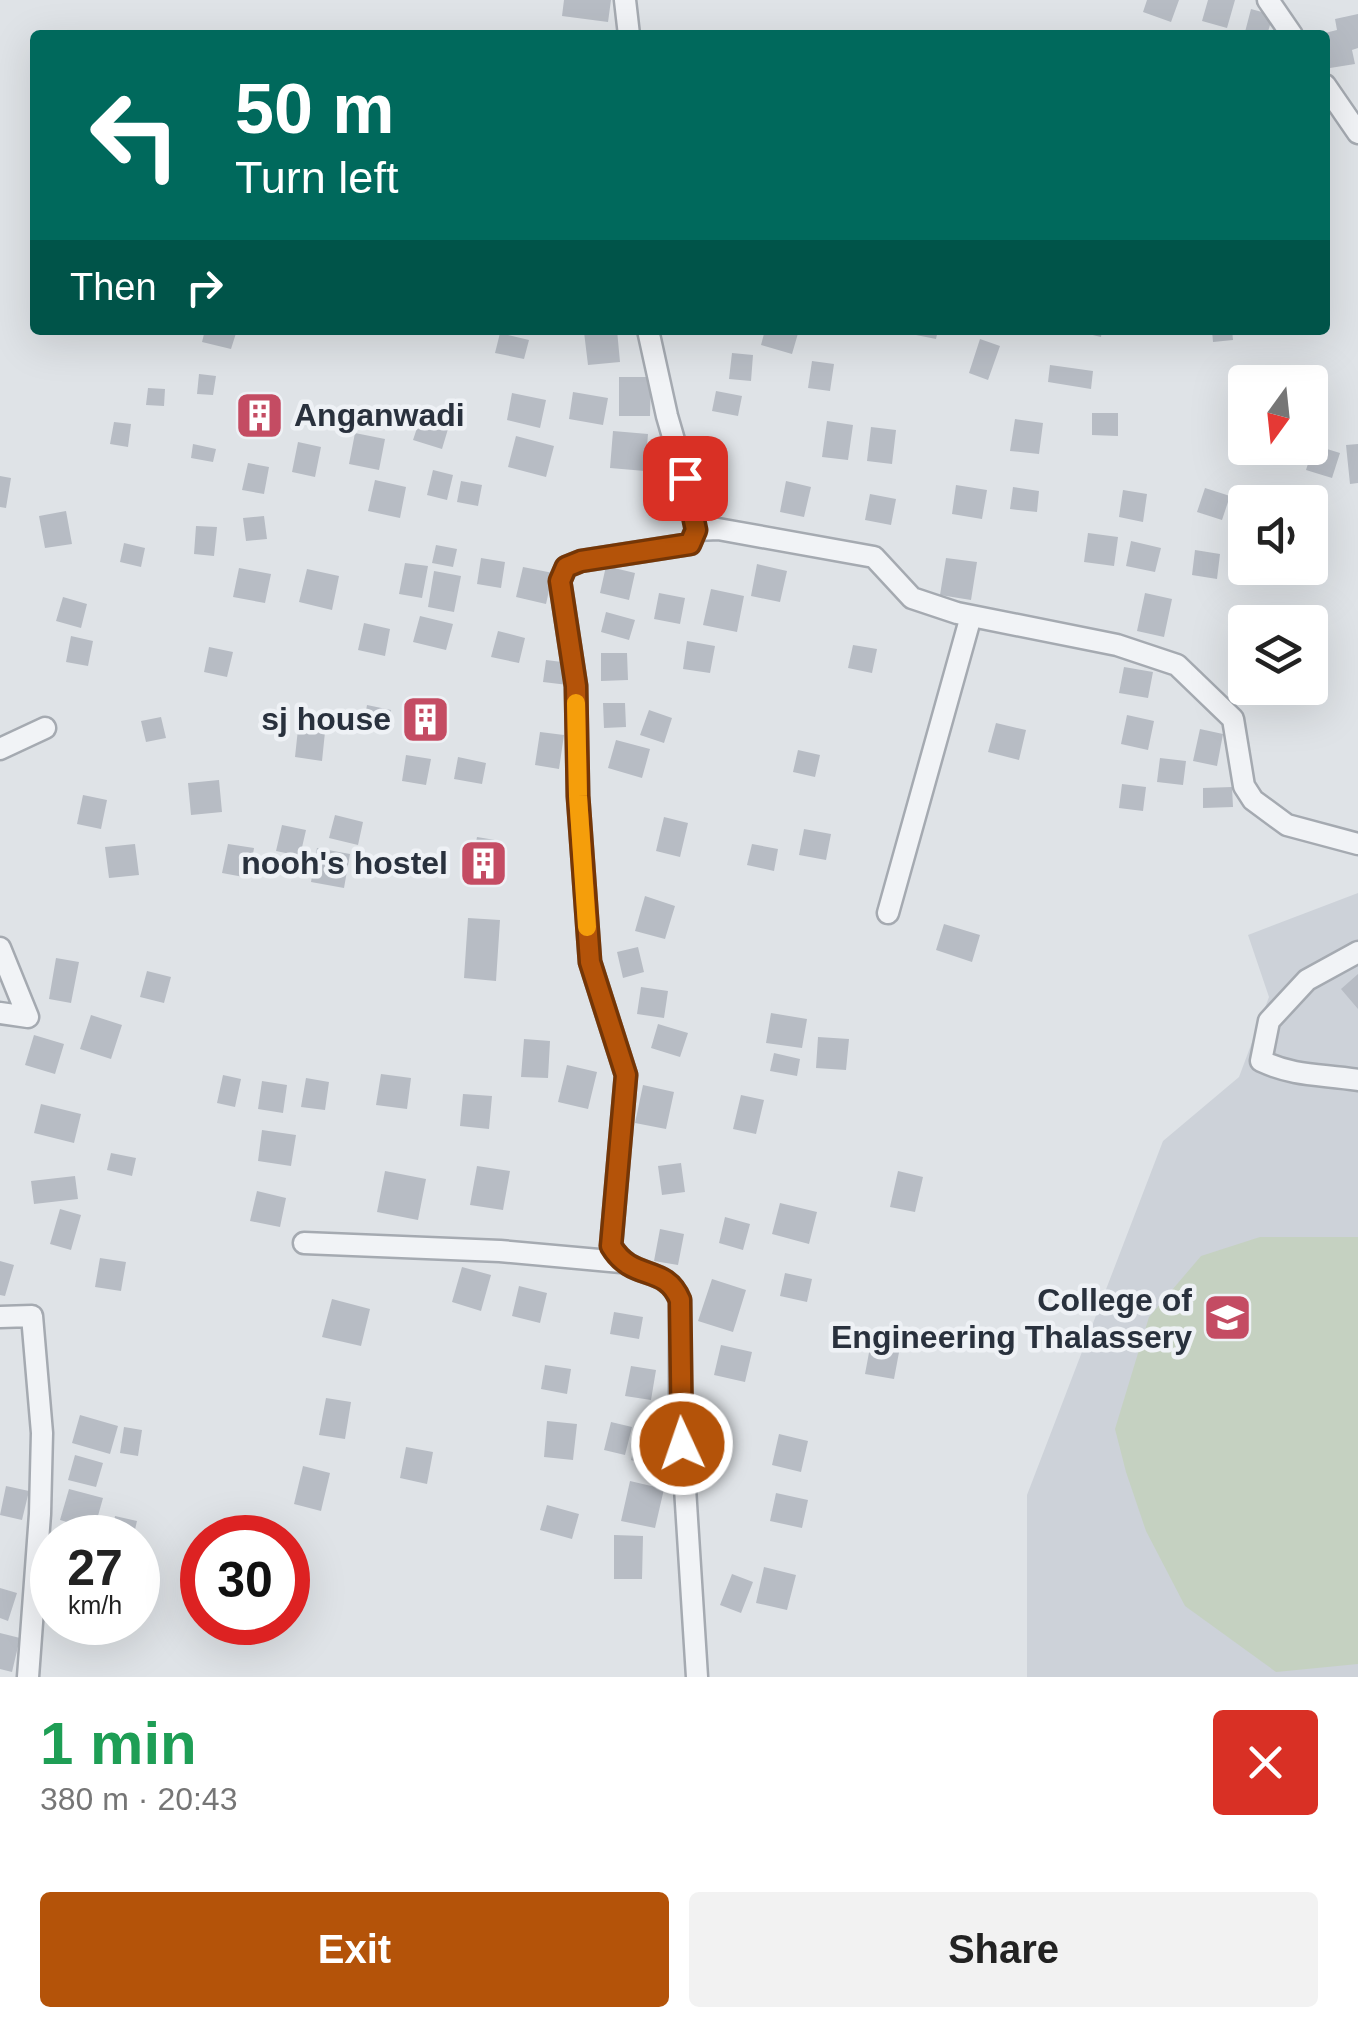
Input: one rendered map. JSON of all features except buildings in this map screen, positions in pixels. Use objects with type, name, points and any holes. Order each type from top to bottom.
[{"type":"street","points":[[625,0],[628,30]]},
{"type":"street","points":[[1268,0],[1289,30]]},
{"type":"street","points":[[1330,91],[1358,133]]},
{"type":"street","points":[[620,1262],[611,1246],[626,1075],[590,962],[578,796],[576,686],[560,581],[566,567],[581,561],[690,544],[696,530],[649,335]]},
{"type":"street","points":[[696,530],[718,529],[874,557],[912,598],[971,616],[1117,645],[1177,665],[1232,719],[1244,786],[1253,800],[1287,825],[1358,844]]},
{"type":"street","points":[[888,914],[971,616]]},
{"type":"street","points":[[0,749],[45,728]]},
{"type":"street","points":[[0,948],[28,1017],[0,1014]]},
{"type":"street","points":[[1358,952],[1307,980],[1269,1021],[1261,1062],[1317,1078],[1358,1080]]},
{"type":"street","points":[[304,1243],[620,1262],[663,1278],[674,1287],[680,1300],[680,1409],[697,1677]]},
{"type":"street","points":[[0,1317],[32,1316],[42,1433],[28,1677]]},
{"type":"shaded area","name":"College of Engineering Thalassery","points":[[1358,893],[1358,1677],[1027,1677],[1027,1495],[1163,1141],[1239,1077],[1269,997],[1248,935]]},
{"type":"green space","points":[[1260,1237],[1358,1237],[1358,1664],[1276,1672],[1185,1606],[1146,1531],[1115,1429],[1149,1317],[1201,1256]]},
{"type":"slow traffic","points":[[576,703],[587,927]]},
{"type":"place","name":"Anganwadi","points":[[259,415]]},
{"type":"place","name":"sj house","points":[[426,719]]},
{"type":"place","name":"nooh's hostel","points":[[483,863]]},
{"type":"place","name":"College of Engineering Thalassery","points":[[1227,1318]]},
{"type":"route","points":[[682,1444],[680,1300],[674,1287],[663,1278],[620,1262],[611,1246],[626,1075],[590,962],[578,796],[576,686],[560,581],[566,567],[581,561],[690,544],[696,530],[685,478]]}]
